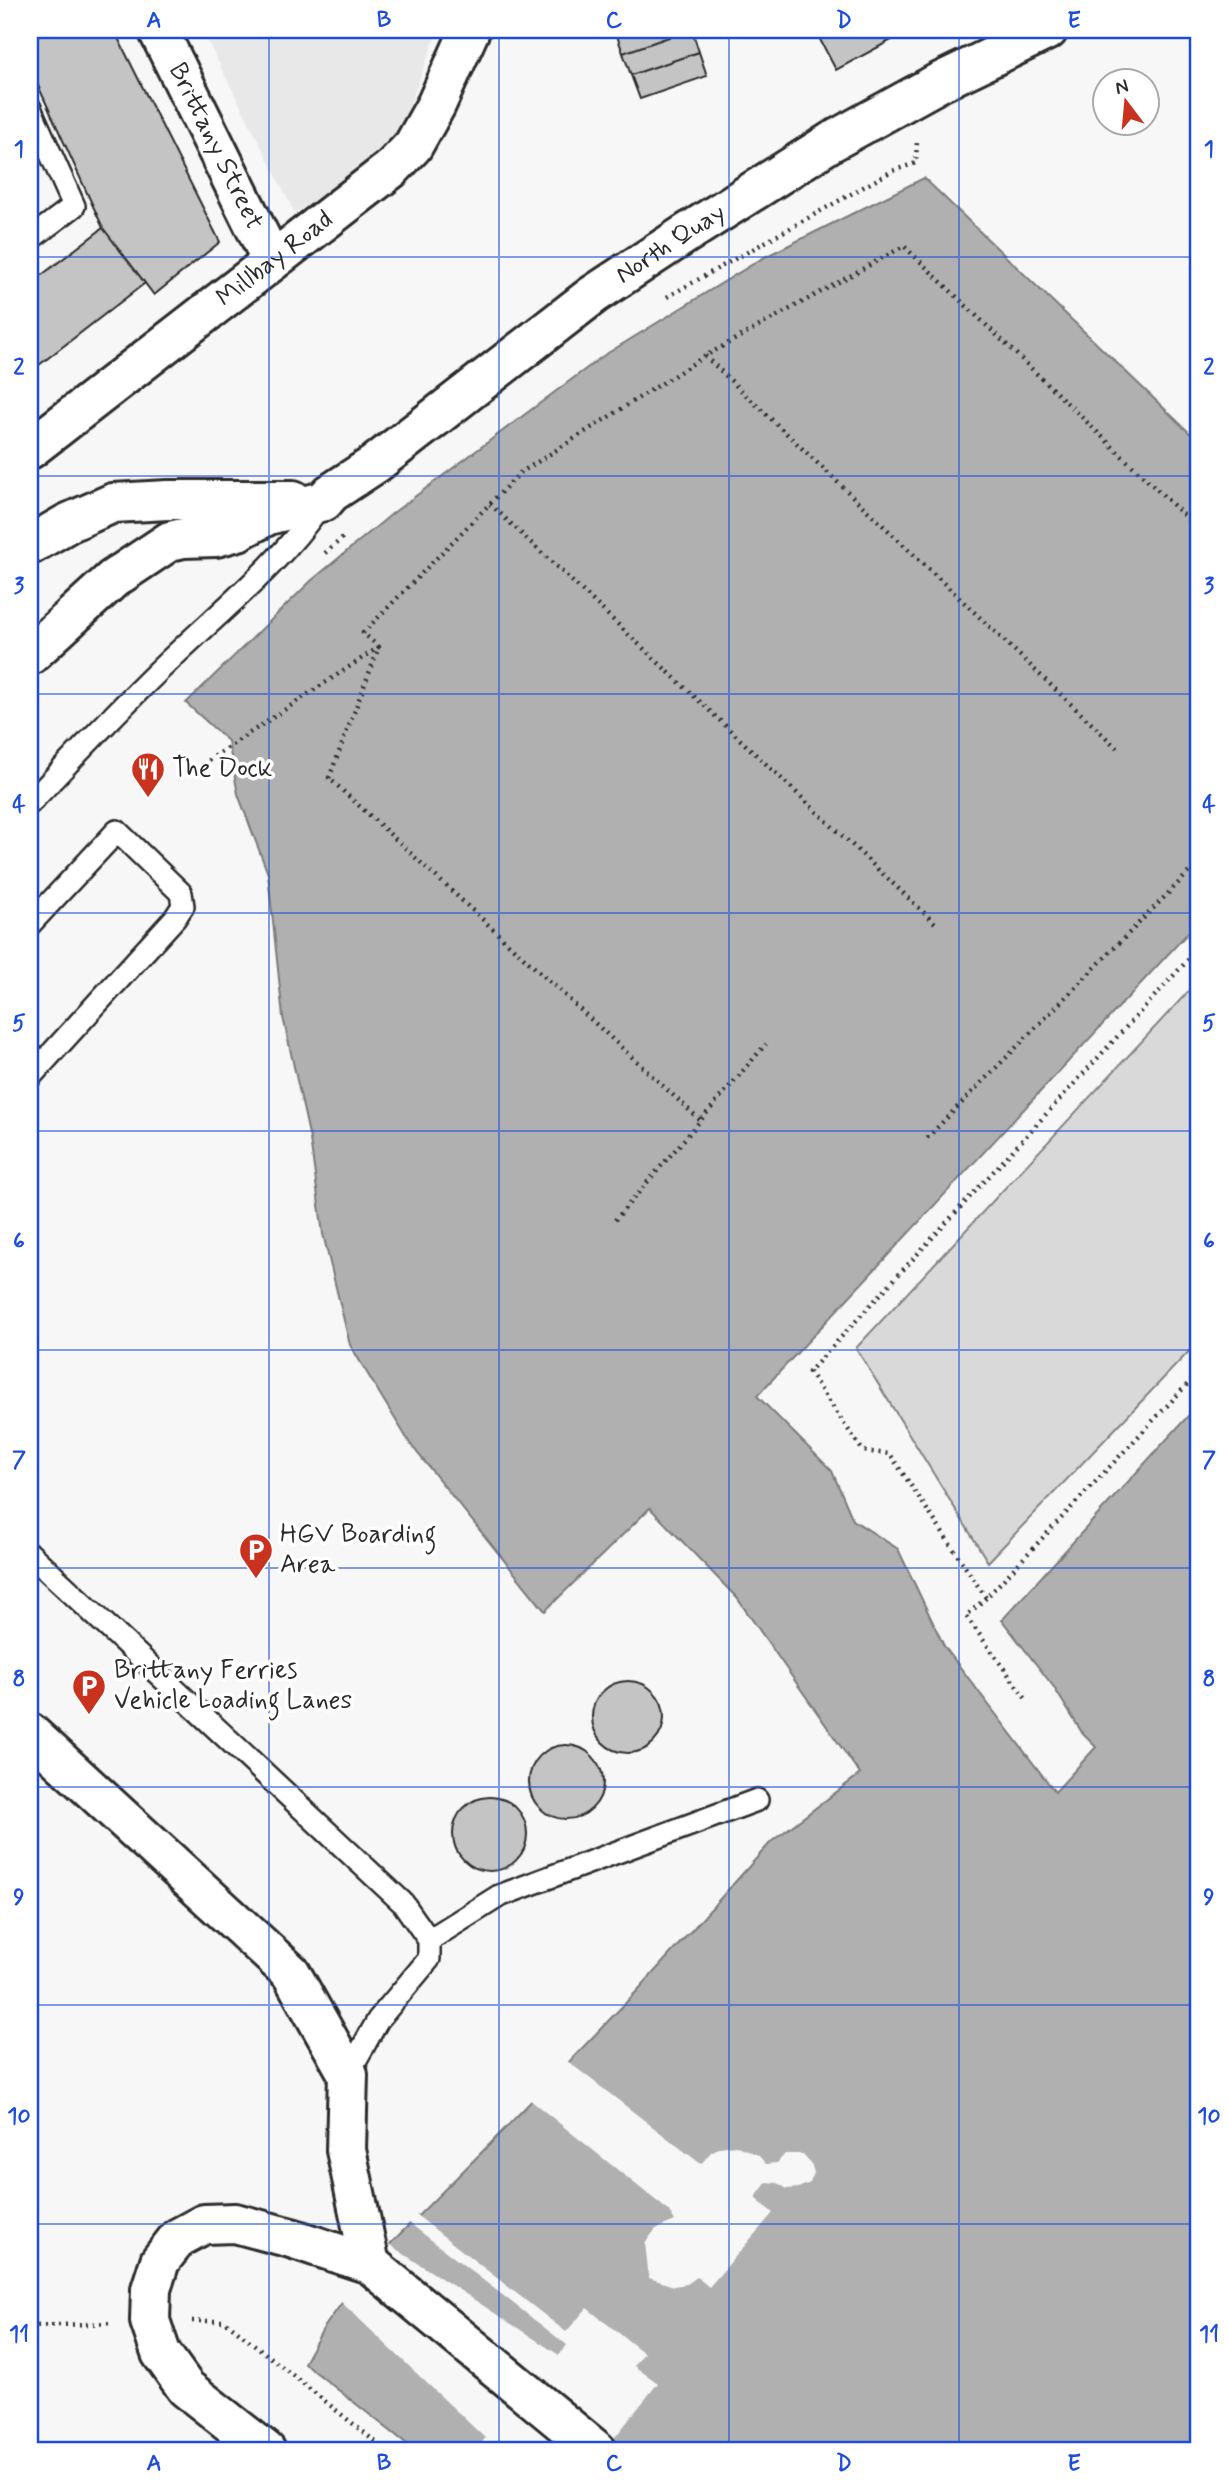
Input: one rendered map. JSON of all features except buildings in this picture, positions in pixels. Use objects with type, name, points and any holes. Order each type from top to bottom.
[{"type":"street","name":"Brittany Street","points":[[158,30],[272,261]]},
{"type":"street","name":"Millbay Road","points":[[30,449],[391,169],[413,146],[436,105],[470,30]]},
{"type":"street","name":"North Quay","points":[[324,501],[593,295],[831,142],[920,93],[1048,30]]},
{"type":"street","points":[[30,545],[68,523],[113,503],[168,500],[324,501]]},
{"type":"street","points":[[30,655],[113,579],[170,541],[216,537],[238,531],[268,514],[324,501]]},
{"type":"street","points":[[30,1733],[291,1973],[348,2074],[346,2150],[370,2264]]},
{"type":"street","points":[[266,2451],[186,2388],[161,2353],[150,2321],[151,2289],[160,2260],[178,2238],[204,2224],[235,2223],[370,2264],[597,2451]]},
{"type":"lane","points":[[30,108],[74,206],[30,239]]},
{"type":"lane","points":[[30,803],[156,673],[264,570],[297,536],[324,501]]},
{"type":"lane","points":[[30,924],[117,831],[181,893],[183,906],[176,918],[30,1077]]},
{"type":"lane","points":[[30,1554],[403,1903],[429,1940],[429,1959],[378,2020],[348,2074]]},
{"type":"lane","points":[[429,1940],[499,1896],[757,1800]]},
{"type":"path","points":[[662,300],[892,171],[915,163],[920,93]]},
{"type":"path","points":[[379,647],[363,634],[520,473],[705,356],[905,246],[1198,529]]},
{"type":"path","points":[[705,356],[1118,749]]},
{"type":"path","points":[[490,504],[936,924]]},
{"type":"path","points":[[324,554],[346,536]]},
{"type":"path","points":[[191,772],[379,647]]},
{"type":"path","points":[[379,647],[329,778],[701,1121]]},
{"type":"path","points":[[927,1138],[1198,863]]},
{"type":"path","points":[[986,1598],[890,1454],[863,1451],[809,1372],[1198,949]]},
{"type":"path","points":[[615,1220],[765,1044]]},
{"type":"path","points":[[1026,1699],[966,1616],[1198,1373]]},
{"type":"path","points":[[30,2326],[225,2321],[387,2451]]},
{"type":"shaded area","points":[[202,30],[438,30],[394,147],[295,213]]},
{"type":"shaded area","points":[[924,178],[1198,441],[1198,922],[757,1396],[832,1471],[853,1520],[898,1549],[944,1646],[1055,1792],[1096,1747],[1083,1734],[1053,1686],[1002,1620],[1198,1405],[1198,2451],[416,2451],[304,2363],[323,2329],[370,2264],[638,1990],[771,1842],[860,1774],[737,1598],[650,1508],[545,1611],[411,1445],[350,1345],[323,1234],[310,1139],[283,1017],[268,874],[238,794],[228,741],[186,703],[311,581],[393,513],[603,356],[763,258]]},
{"type":"shaded area","points":[[1198,981],[1198,1342],[988,1562],[856,1348]]},
{"type":"pier","points":[[566,2060],[701,2164],[711,2152],[720,2147],[735,2145],[758,2155],[766,2164],[777,2163],[785,2154],[803,2154],[811,2163],[814,2173],[810,2183],[787,2189],[778,2183],[767,2182],[755,2198],[773,2213],[709,2287],[697,2277],[687,2284],[674,2286],[649,2278],[645,2243],[656,2229],[675,2221],[669,2211],[529,2099]]},
{"type":"pier","points":[[415,2214],[566,2332],[587,2308],[644,2353],[634,2366],[658,2383],[604,2451],[477,2451],[485,2438],[339,2300],[367,2262],[387,2243],[559,2355],[567,2345],[408,2222]]},
{"type":"place","name":"The Dock","points":[[148,799]]},
{"type":"place","name":"HGV Boarding Area","points":[[256,1580]]},
{"type":"place","name":"Brittany Ferries Vehicle Loading Lanes","points":[[89,1716]]}]
